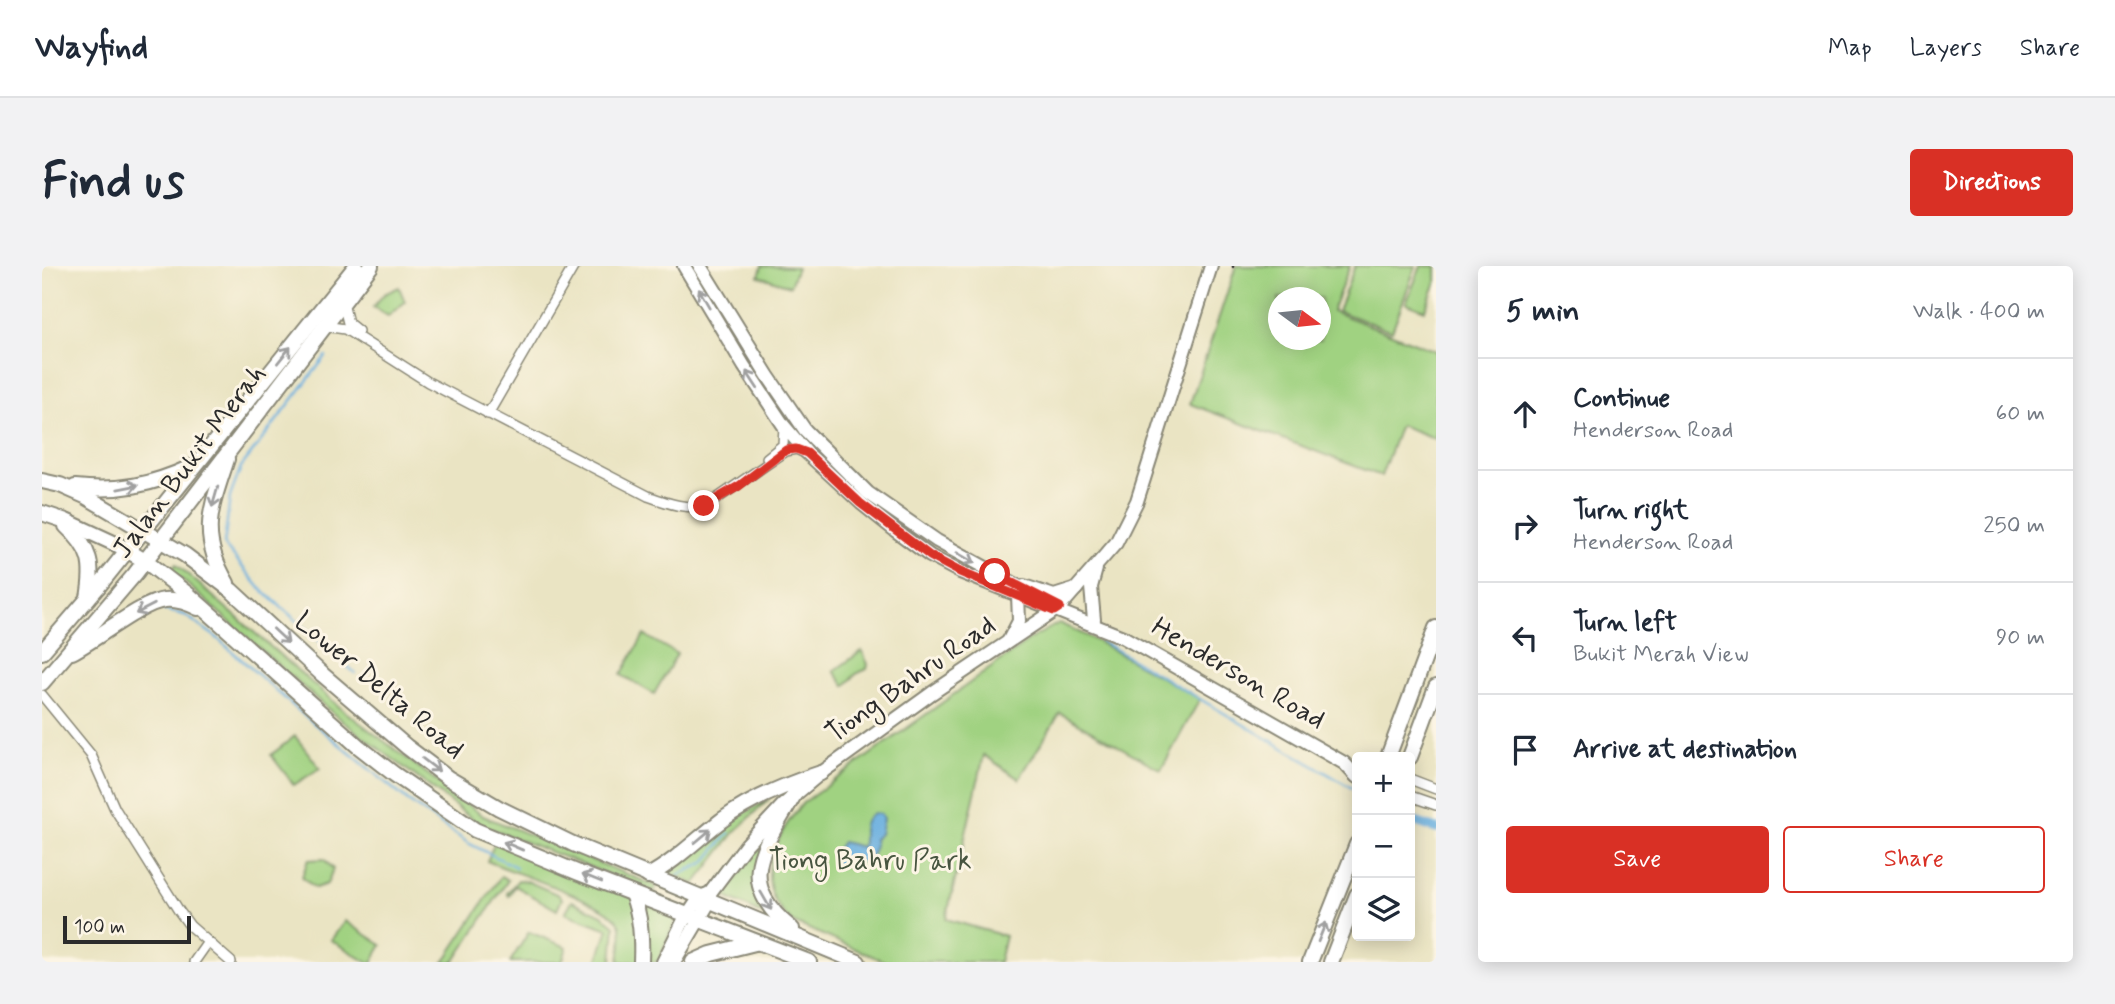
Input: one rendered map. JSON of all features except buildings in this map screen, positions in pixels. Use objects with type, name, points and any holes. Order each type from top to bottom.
[{"type":"main road","name":"Jalan Bukit Merah","points":[[42,652],[128,550],[356,266]]},
{"type":"main road","name":"Jalan Bukit Merah","points":[[42,683],[145,561],[371,266]]},
{"type":"main road","name":"Henderson Road","points":[[684,266],[744,366],[784,426],[807,453],[860,503],[930,556],[960,572],[1018,595],[1094,621],[1283,726],[1344,763],[1352,772]]},
{"type":"main road","name":"Henderson Road","points":[[700,266],[805,430],[868,494],[926,534],[995,574],[1057,609],[1108,630]]},
{"type":"main road","name":"Tiong Bahru Road","points":[[663,962],[746,845],[794,795],[954,677],[1057,609],[1123,532],[1137,501],[1211,266]]},
{"type":"main road","points":[[229,452],[213,505],[209,537],[216,565],[231,590]]},
{"type":"main road","points":[[60,485],[101,490],[125,489],[171,476],[195,465]]},
{"type":"main road","name":"Lower Delta Road","points":[[42,481],[60,485],[108,508],[142,532],[185,555],[231,590],[323,676],[448,778],[499,808],[573,845],[707,897],[858,962]]},
{"type":"main road","points":[[47,515],[67,526],[88,552],[92,572],[88,599]]},
{"type":"main road","name":"Lower Delta Road","points":[[47,515],[128,550],[145,561],[189,595],[358,747],[475,830],[809,962]]},
{"type":"main road","points":[[1094,621],[1091,587],[1097,565]]},
{"type":"main road","points":[[995,574],[1054,596],[1076,589]]},
{"type":"main road","points":[[1007,643],[1019,621],[1018,595]]},
{"type":"main road","points":[[67,654],[162,600],[182,602],[208,614]]},
{"type":"main road","points":[[1390,752],[1436,628]]},
{"type":"main road","points":[[1412,752],[1436,687]]},
{"type":"main road","name":"Henderson Road","points":[[1344,763],[1352,761]]},
{"type":"main road","points":[[648,876],[667,865],[723,819],[749,803],[821,773]]},
{"type":"main road","points":[[794,795],[761,856],[758,885],[769,908],[804,939]]},
{"type":"main road","points":[[1310,962],[1352,857]]},
{"type":"main road","points":[[632,894],[638,908],[642,933],[641,962]]},
{"type":"main road","points":[[1331,962],[1352,908]]},
{"type":"main road","name":"Tiong Bahru Road","points":[[674,962],[692,918]]},
{"type":"main road","points":[[693,962],[711,954],[757,943]]},
{"type":"street","points":[[487,410],[572,266]]},
{"type":"street","points":[[343,303],[345,316],[354,329],[399,360],[648,496],[684,506],[709,504],[786,450],[796,449],[807,453]]},
{"type":"street","points":[[324,326],[345,329],[428,382],[650,492],[688,502],[708,500],[751,471],[783,445],[784,426]]},
{"type":"street","points":[[42,695],[91,755],[115,809],[161,885],[190,926],[223,962]]},
{"type":"street","points":[[42,708],[51,714],[88,758],[110,811],[186,930],[232,962]]},
{"type":"street","points":[[1415,781],[1436,789]]},
{"type":"street","points":[[1415,798],[1436,805]]},
{"type":"street","points":[[194,962],[207,944]]},
{"type":"green space","points":[[762,266],[797,267],[790,286],[759,276]]},
{"type":"green space","points":[[1236,266],[1350,266],[1332,311],[1436,351],[1436,439],[1400,425],[1381,476],[1190,404]]},
{"type":"green space","points":[[1355,266],[1416,266],[1392,331],[1338,311]]},
{"type":"green space","points":[[1421,266],[1436,266],[1436,282],[1425,310],[1406,303]]},
{"type":"green space","points":[[399,287],[405,302],[388,316],[373,307],[384,294]]},
{"type":"green space","points":[[176,564],[343,710],[483,816],[656,886],[654,892],[479,824],[337,717],[171,570]]},
{"type":"green space","name":"Tiong Bahru Park","points":[[1059,623],[1200,699],[1161,770],[1060,713],[1019,779],[984,755],[946,919],[1005,936],[999,962],[886,962],[792,922],[779,908],[772,893],[770,862],[783,831],[803,803],[1032,638]]},
{"type":"green space","points":[[644,635],[677,654],[654,694],[621,675]]},
{"type":"green space","points":[[862,651],[868,664],[867,669],[856,674],[845,686],[834,671]]},
{"type":"green space","points":[[295,736],[320,768],[294,785],[271,755]]},
{"type":"green space","points":[[769,799],[735,832],[695,884],[665,872],[726,824]]},
{"type":"green space","points":[[778,818],[757,877],[771,918],[724,896]]},
{"type":"green space","points":[[495,842],[678,915],[658,962],[619,962],[621,928],[613,916],[580,898],[487,861]]},
{"type":"green space","points":[[324,859],[333,869],[327,884],[315,888],[302,877],[308,860]]},
{"type":"green space","points":[[501,876],[508,880],[454,962],[444,962]]},
{"type":"green space","points":[[518,880],[527,881],[559,895],[562,899],[557,910],[515,886],[509,896],[507,893]]},
{"type":"green space","points":[[572,901],[602,915],[615,926],[612,962],[597,962],[608,929],[565,913]]},
{"type":"green space","points":[[345,921],[382,945],[372,962],[367,962],[331,940]]},
{"type":"green space","points":[[529,932],[567,947],[562,962],[510,962]]},
{"type":"water","points":[[873,813],[881,814],[883,819],[880,834],[874,839],[875,846],[870,860],[839,867],[834,862],[834,853],[842,842],[862,847],[865,822]]},
{"type":"waterway","points":[[326,356],[241,467],[230,497],[224,545],[260,588],[355,673]]},
{"type":"waterway","points":[[164,610],[185,615],[216,637],[299,711],[408,801],[468,843],[516,867]]},
{"type":"waterway","points":[[1101,641],[1352,788]]},
{"type":"waterway","points":[[1415,822],[1436,829]]},
{"type":"waterway","points":[[678,875],[704,863],[729,833]]},
{"type":"route","points":[[704,506],[739,486],[786,450],[796,449],[807,453],[860,503],[930,556],[960,572],[1036,604],[1054,611],[1060,607],[995,574]]}]
